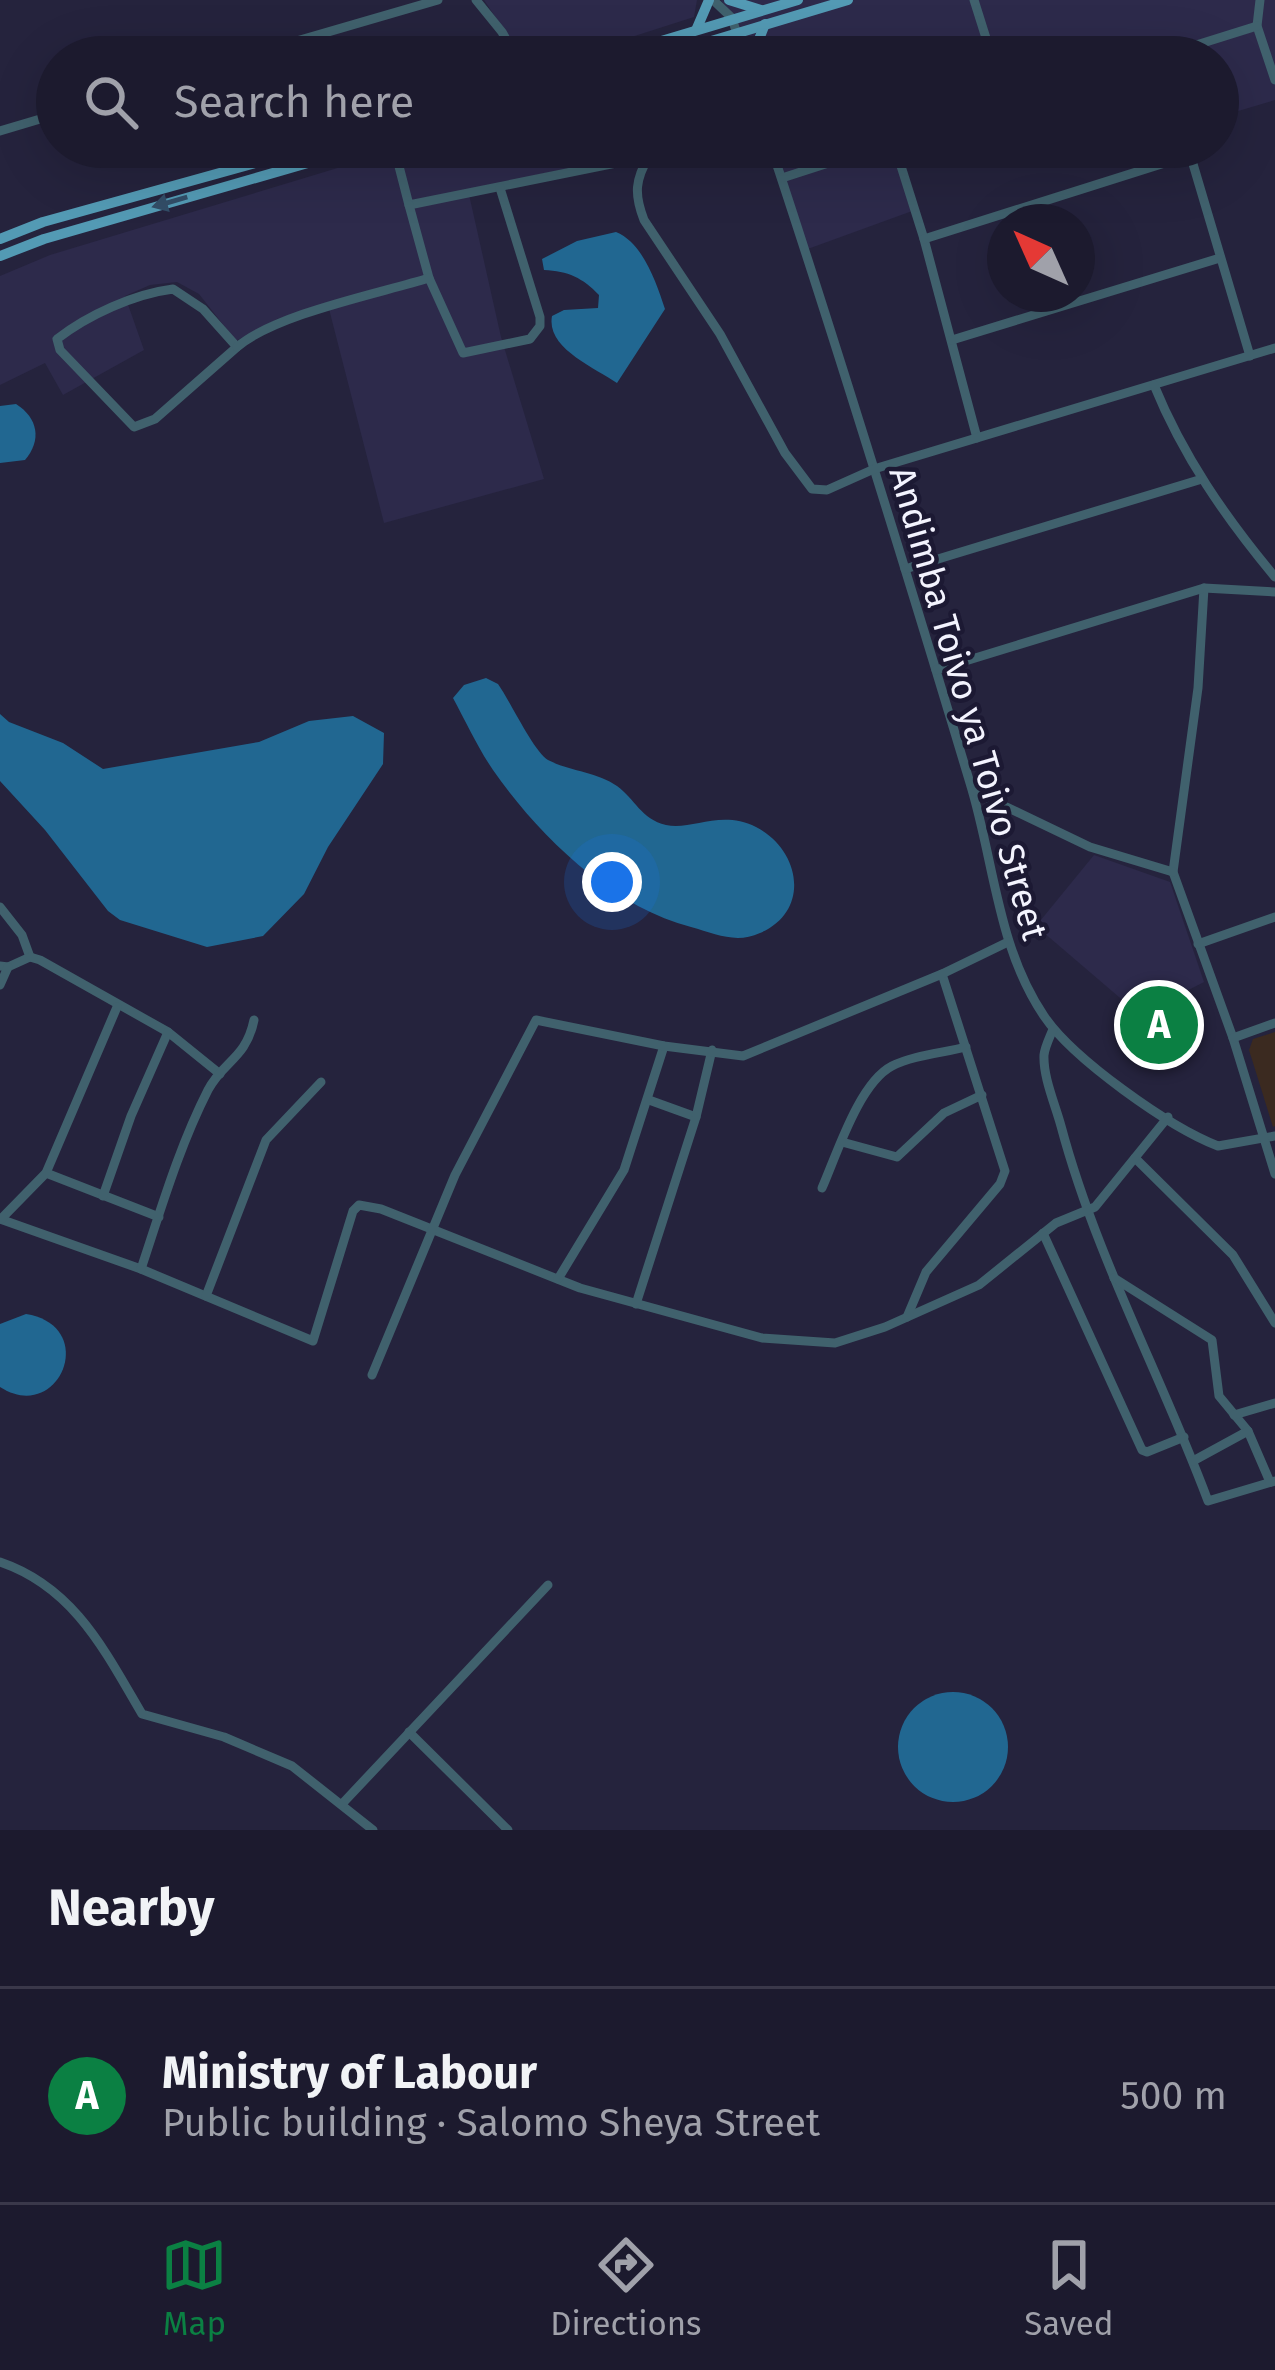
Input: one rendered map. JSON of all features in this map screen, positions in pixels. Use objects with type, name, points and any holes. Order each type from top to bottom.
[{"type":"main road","points":[[694,30],[711,0]]},
{"type":"main road","points":[[730,0],[762,10]]},
{"type":"main road","points":[[675,36],[798,0]]},
{"type":"main road","points":[[726,36],[848,0]]},
{"type":"main road","points":[[759,36],[765,24]]},
{"type":"main road","points":[[0,239],[43,222],[237,168]]},
{"type":"main road","points":[[0,256],[290,168]]},
{"type":"street","points":[[314,36],[438,0]]},
{"type":"street","points":[[476,0],[504,36]]},
{"type":"street","points":[[711,0],[732,18],[738,36]]},
{"type":"street","points":[[974,0],[985,36]]},
{"type":"street","points":[[1260,0],[1257,26],[1275,80]]},
{"type":"street","points":[[1226,36],[1257,26]]},
{"type":"street","points":[[0,131],[36,120]]},
{"type":"street","points":[[400,168],[429,278],[463,353],[520,343],[536,333],[540,317],[500,188]]},
{"type":"street","points":[[410,205],[593,168]]},
{"type":"street","points":[[643,168],[636,184],[636,200],[644,220],[720,334],[785,453],[812,488],[819,490],[874,469],[1275,348]]},
{"type":"street","name":"Andimba Toivo ya Toivo Street","points":[[778,168],[973,791],[1019,973],[1053,1029],[1092,1066],[1168,1117],[1218,1146],[1269,1138]]},
{"type":"street","points":[[782,178],[813,168]]},
{"type":"street","points":[[902,168],[977,438]]},
{"type":"street","points":[[925,239],[1138,168]]},
{"type":"street","points":[[1194,168],[1250,356]]},
{"type":"street","points":[[952,340],[1220,258]]},
{"type":"street","points":[[236,347],[203,309],[173,290],[152,292],[73,326],[56,339],[65,356],[137,427],[155,419],[250,336],[285,320],[429,278]]},
{"type":"street","points":[[1154,385],[1174,434],[1239,535],[1275,577]]},
{"type":"street","points":[[904,569],[1202,478]]},
{"type":"street","points":[[1204,589],[1198,688],[1172,872],[1269,1138],[1275,1174]]},
{"type":"street","points":[[936,670],[1204,589],[1275,592]]},
{"type":"street","points":[[973,791],[1090,847],[1172,872]]},
{"type":"street","points":[[0,907],[22,934],[30,957],[168,1032],[220,1074]]},
{"type":"street","points":[[1198,944],[1275,917]]},
{"type":"street","points":[[372,1375],[430,1228],[536,1020],[664,1046],[734,1056],[753,1054],[1008,942]]},
{"type":"street","points":[[0,985],[4,966],[30,957]]},
{"type":"street","points":[[907,1317],[926,1272],[1004,1178],[942,974]]},
{"type":"street","points":[[117,1007],[46,1173],[1,1219],[141,1269],[314,1341],[355,1207],[381,1209],[558,1280],[636,1304],[762,1338],[846,1341],[979,1285],[1042,1233],[1102,1201],[1168,1117]]},
{"type":"street","points":[[141,1269],[206,1092],[247,1043],[254,1020]]},
{"type":"street","points":[[1233,1038],[1275,1023]]},
{"type":"street","points":[[1053,1029],[1045,1048],[1045,1066],[1088,1210],[1114,1278],[1184,1437],[1208,1501],[1272,1482],[1248,1431],[1219,1396],[1214,1345],[1208,1334],[1114,1278]]},
{"type":"street","points":[[103,1196],[168,1032]]},
{"type":"street","points":[[558,1280],[624,1170],[664,1046]]},
{"type":"street","points":[[822,1188],[867,1090],[883,1072],[899,1063],[966,1047]]},
{"type":"street","points":[[636,1304],[696,1117],[712,1050]]},
{"type":"street","points":[[206,1296],[266,1141],[321,1082]]},
{"type":"street","points":[[842,1142],[897,1157],[944,1113],[982,1095]]},
{"type":"street","points":[[649,1100],[696,1117]]},
{"type":"street","points":[[1135,1158],[1233,1255],[1275,1323]]},
{"type":"street","points":[[46,1173],[159,1217]]},
{"type":"street","points":[[1042,1233],[1142,1450],[1148,1452],[1184,1437]]},
{"type":"street","points":[[1234,1415],[1275,1403]]},
{"type":"street","points":[[1193,1461],[1248,1431]]},
{"type":"street","points":[[0,1562],[55,1589],[96,1634],[142,1714],[224,1737],[292,1766],[373,1830]]},
{"type":"street","points":[[342,1804],[548,1585]]},
{"type":"street","points":[[409,1732],[508,1830]]},
{"type":"shaded area","points":[[484,0],[697,0],[694,17],[635,36],[508,36]]},
{"type":"shaded area","points":[[721,0],[1275,0],[1275,100],[1239,111],[1239,36],[738,36]]},
{"type":"shaded area","points":[[338,168],[569,168],[468,190],[501,337],[544,479],[384,523],[328,305],[277,319],[236,341],[199,294],[177,282],[150,285],[125,296],[144,350],[63,395],[45,363],[0,385],[0,276],[50,255]]},
{"type":"shaded area","points":[[778,168],[902,168],[915,210],[805,250]]},
{"type":"shaded area","points":[[1094,855],[1170,882],[1204,982],[1140,1015],[1036,926]]},
{"type":"shaded area","points":[[1275,1032],[1273,1127],[1249,1050],[1253,1039]]},
{"type":"water","points":[[616,232],[641,254],[665,309],[617,383],[574,356],[552,327],[552,316],[564,310],[598,308],[599,295],[574,276],[544,270],[542,259],[577,241]]},
{"type":"water","points":[[16,404],[33,423],[34,445],[25,460],[0,463],[0,406]]},
{"type":"water","points":[[486,678],[498,684],[542,755],[609,781],[650,818],[676,826],[743,822],[771,837],[783,850],[794,880],[787,910],[760,933],[726,937],[661,917],[579,865],[511,795],[453,698],[464,685]]},
{"type":"water","points":[[0,714],[63,743],[103,769],[259,742],[309,721],[353,716],[384,733],[383,764],[328,847],[304,894],[263,936],[207,947],[120,920],[108,911],[0,781]]},
{"type":"water","points":[[26,1314],[49,1322],[66,1352],[54,1384],[39,1393],[21,1395],[0,1387],[0,1324]]},
{"type":"water","points":[[953,1692],[974,1696],[992,1708],[1004,1726],[1008,1747],[1004,1768],[992,1786],[974,1798],[953,1802],[932,1798],[914,1786],[902,1768],[898,1747],[902,1726],[914,1708],[932,1696]]},
{"type":"place","name":"Ministry of Labour","points":[[1159,1025]]}]
